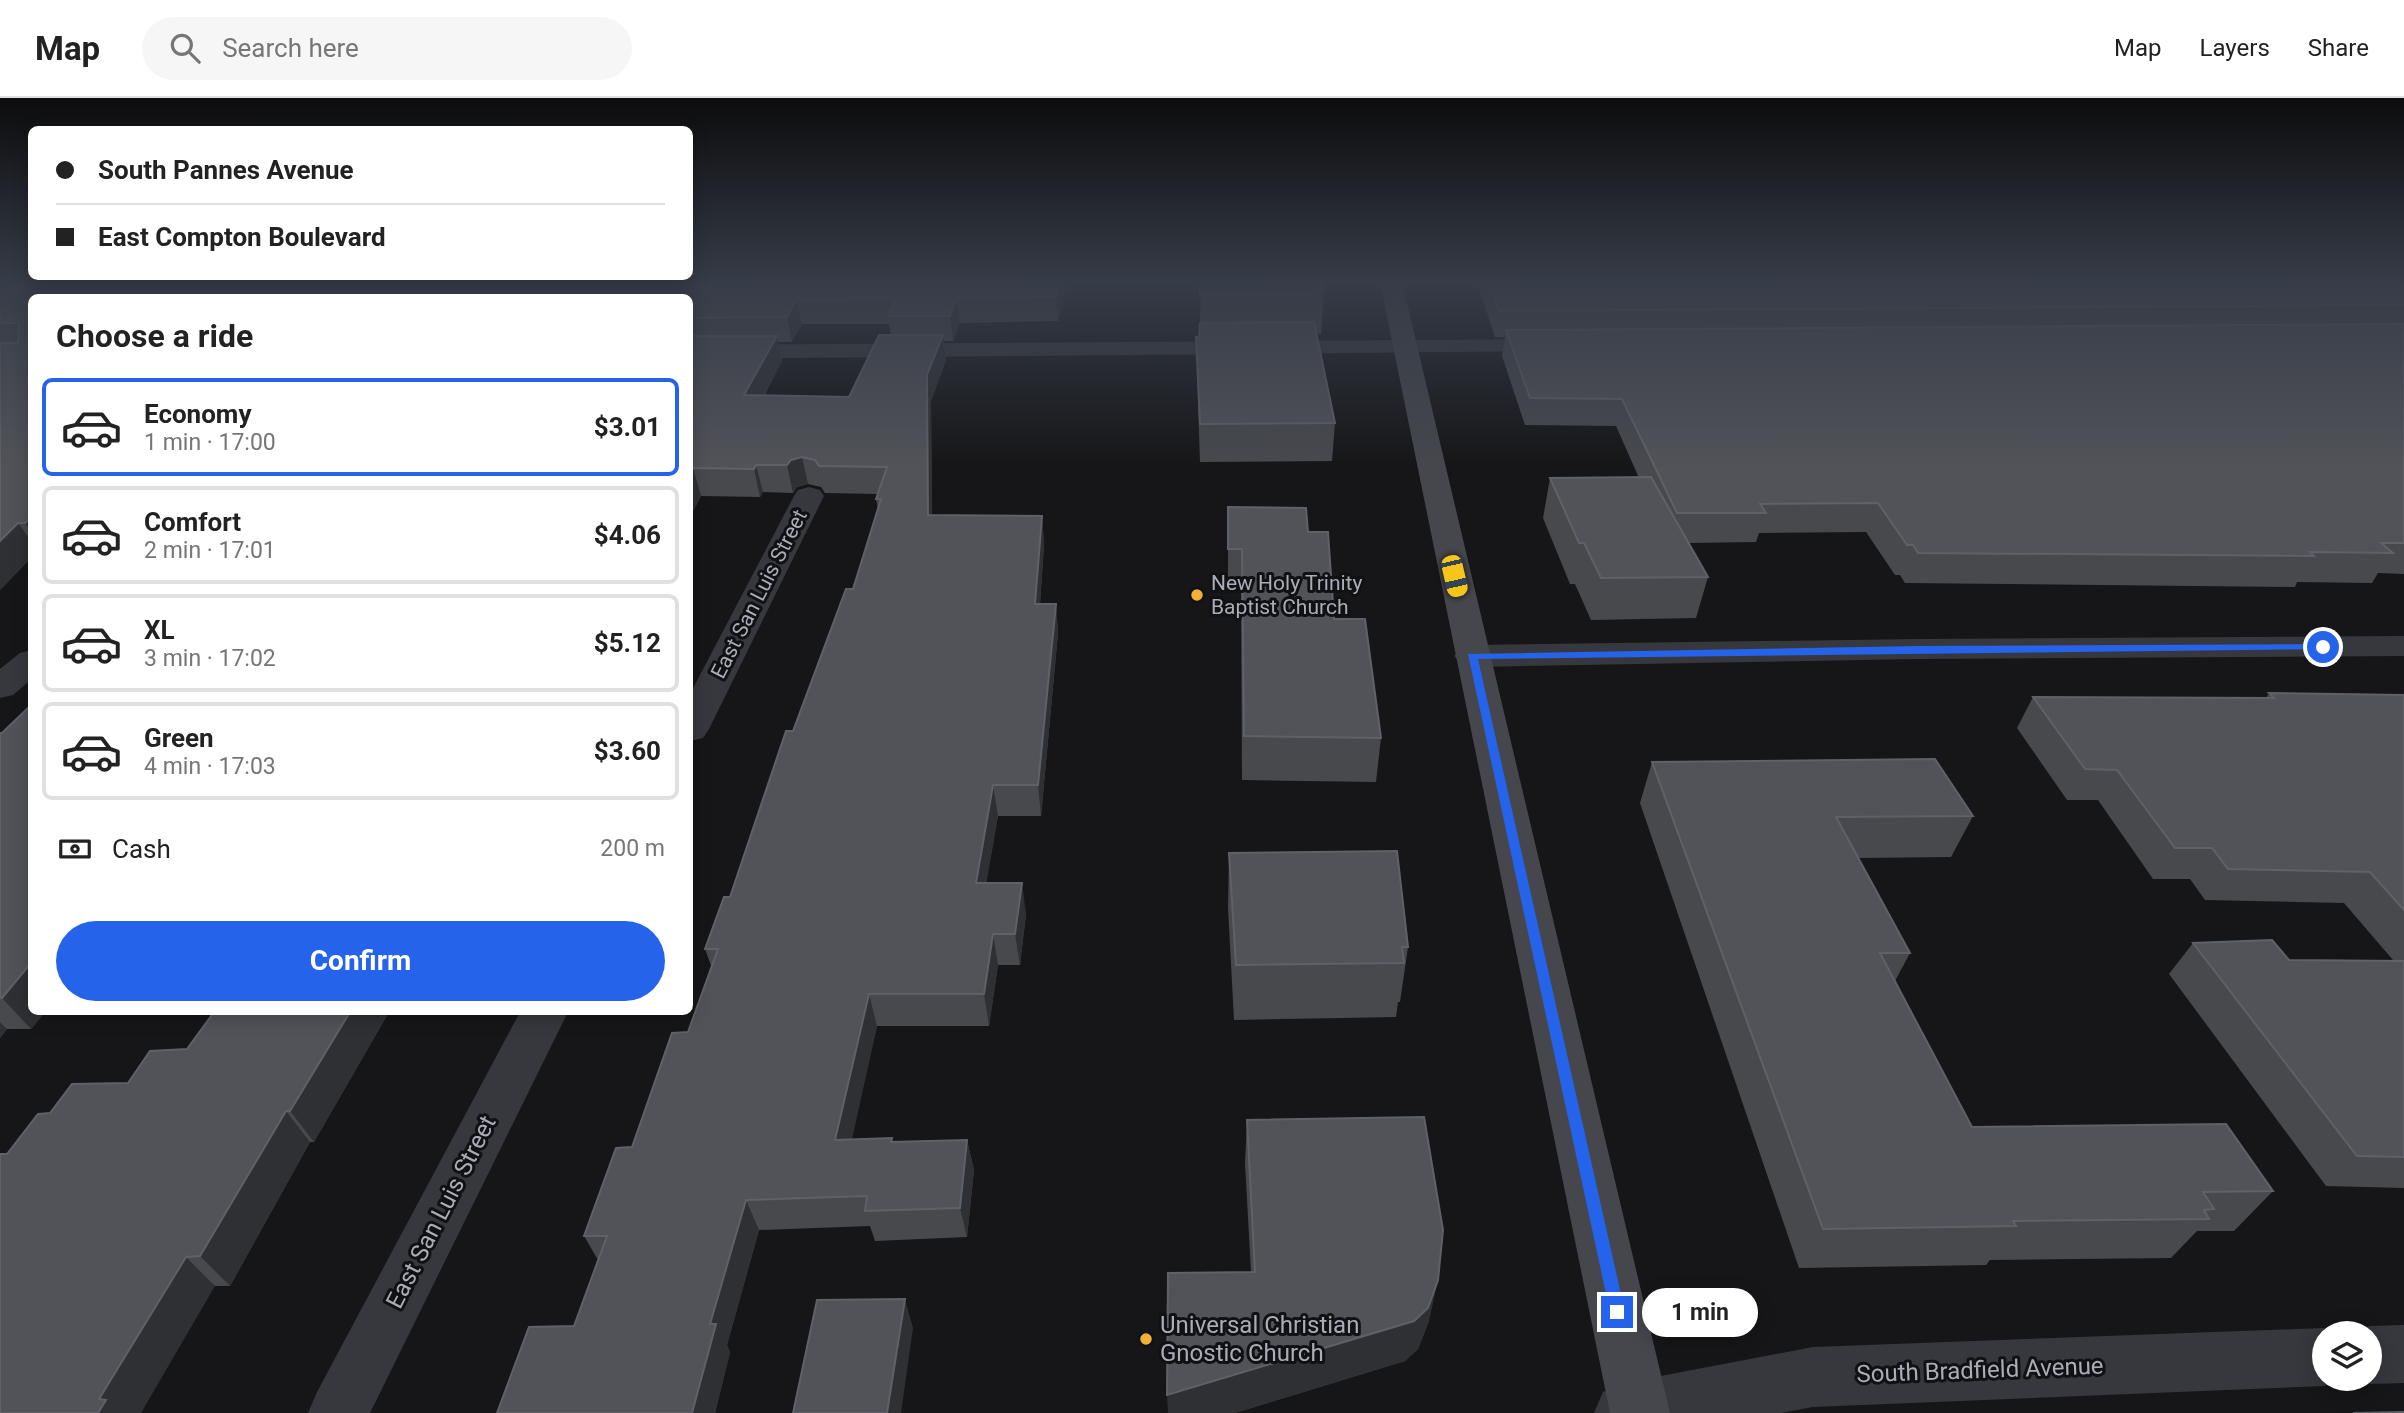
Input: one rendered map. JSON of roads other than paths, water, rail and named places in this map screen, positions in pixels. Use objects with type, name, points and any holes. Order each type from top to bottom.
[{"type":"main road","points":[[1404,343],[1634,1412]]},
{"type":"street","points":[[693,352],[1585,346]]},
{"type":"street","name":"East San Luis Street","points":[[693,723],[809,496]]},
{"type":"street","points":[[1472,656],[1918,649],[2404,646]]},
{"type":"street","points":[[0,687],[28,663]]},
{"type":"street","name":"East San Luis Street","points":[[338,1413],[542,1015]]},
{"type":"street","points":[[2382,1355],[2404,1354]]},
{"type":"street","name":"South Bradfield Avenue","points":[[1634,1412],[1813,1377],[2312,1357]]},
{"type":"place","name":"New Holy Trinity Baptist Church","points":[[1197,595]]},
{"type":"place","name":"Universal Christian Gnostic Church","points":[[1146,1339]]}]
